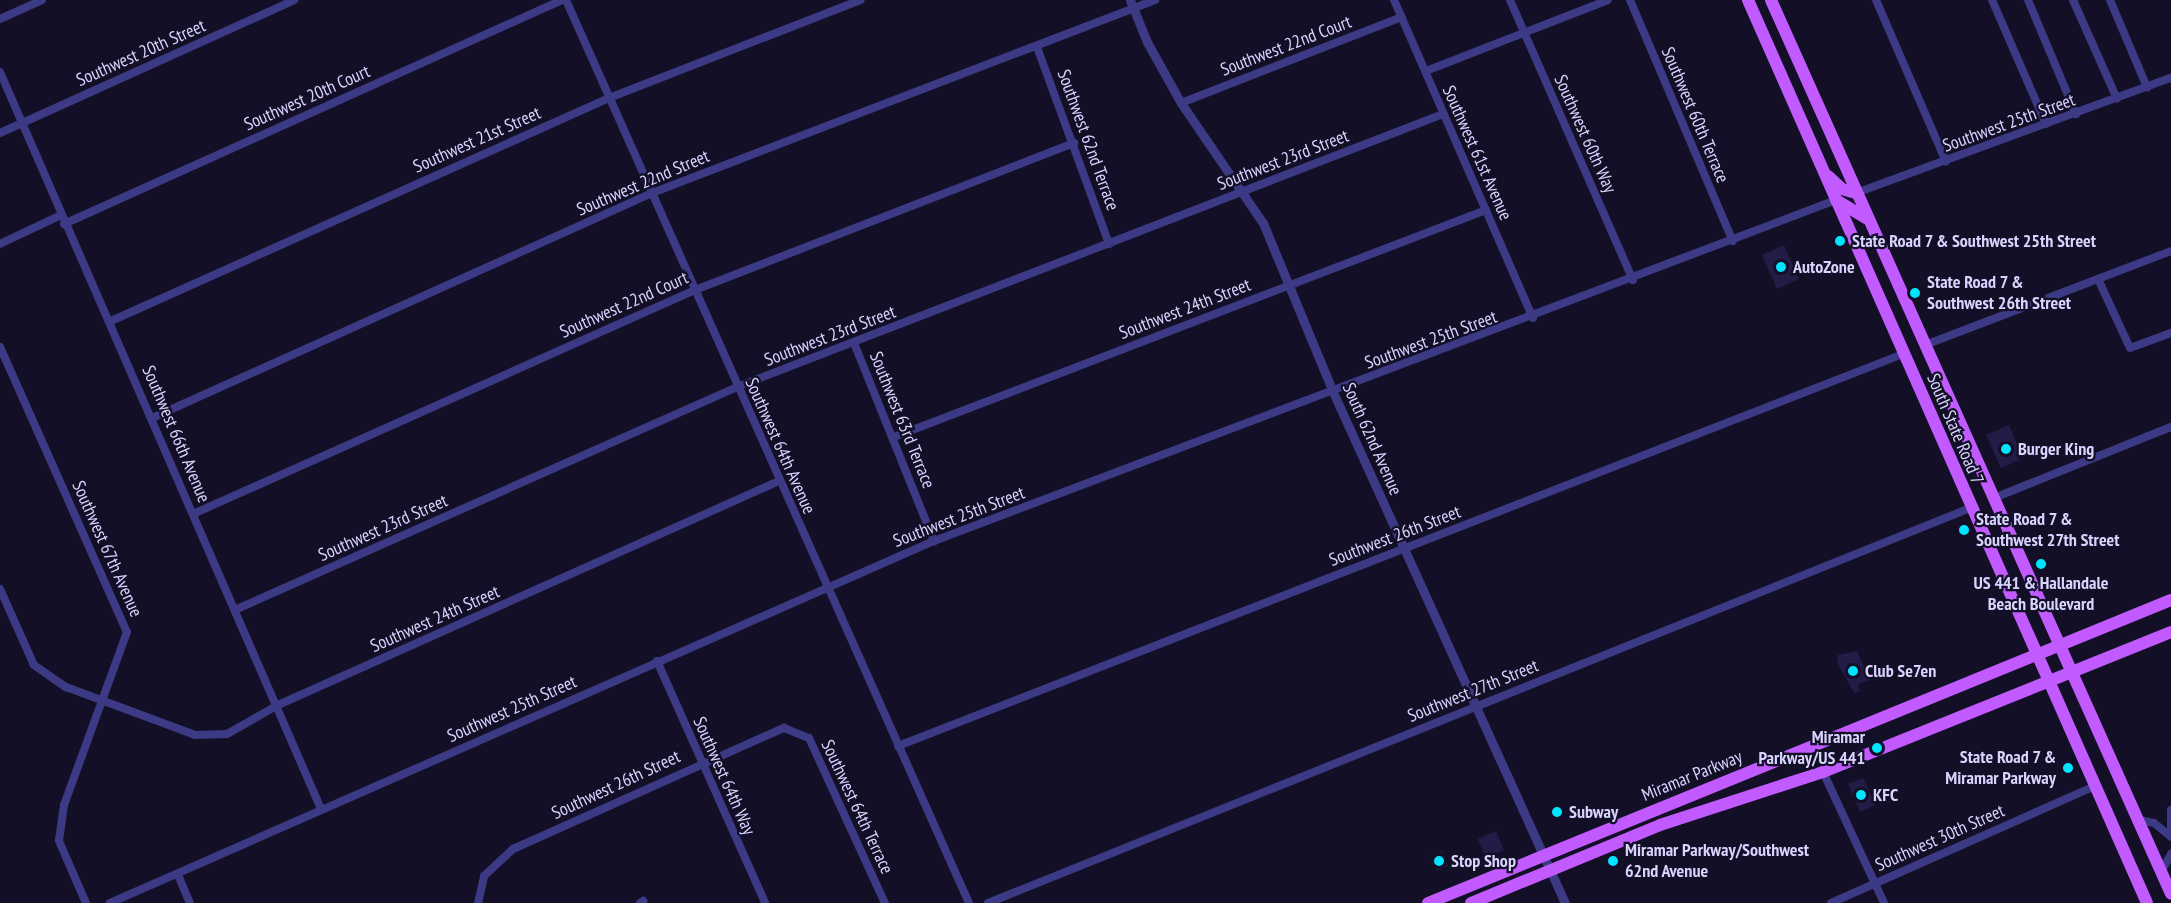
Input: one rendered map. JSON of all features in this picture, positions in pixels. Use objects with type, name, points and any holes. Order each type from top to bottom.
[{"type":"main road","name":"South State Road 7","points":[[1748,0],[1970,508],[2147,903]]},
{"type":"main road","name":"South State Road 7","points":[[1771,0],[2171,894]]},
{"type":"main road","points":[[1823,171],[1842,189],[1856,193]]},
{"type":"main road","points":[[1836,200],[1851,206],[1869,222]]},
{"type":"main road","name":"Miramar Parkway","points":[[1428,903],[2036,657],[2171,600]]},
{"type":"main road","name":"Miramar Parkway","points":[[1471,903],[1731,799],[1823,772],[2171,632]]},
{"type":"street","points":[[0,19],[42,0]]},
{"type":"street","name":"Southwest 20th Street","points":[[0,133],[294,0]]},
{"type":"street","name":"Southwest 64th Avenue","points":[[564,0],[652,193],[824,586],[969,903]]},
{"type":"street","name":"Southwest 20th Court","points":[[0,244],[63,220],[564,0]]},
{"type":"street","name":"Southwest 21st Street","points":[[111,321],[609,98],[861,0]]},
{"type":"street","name":"Southwest 22nd Street","points":[[152,418],[652,193],[1037,47],[1132,4],[1155,0]]},
{"type":"street","name":"Southwest 61st Avenue","points":[[1394,0],[1533,318]]},
{"type":"street","name":"Southwest 60th Way","points":[[1510,0],[1634,280]]},
{"type":"street","points":[[1426,71],[1608,0]]},
{"type":"street","name":"Southwest 60th Terrace","points":[[1630,0],[1733,241]]},
{"type":"street","points":[[1876,0],[1946,162]]},
{"type":"street","points":[[1992,0],[2046,124]]},
{"type":"street","points":[[2028,0],[2076,114]]},
{"type":"street","points":[[2073,0],[2117,99]]},
{"type":"street","points":[[2110,0],[2147,87]]},
{"type":"street","name":"South 62nd Avenue","points":[[1132,4],[1181,103],[1244,192],[1291,285],[1333,392],[1473,707],[1565,903]]},
{"type":"street","name":"Southwest 22nd Court","points":[[1181,103],[1402,17]]},
{"type":"street","name":"Southwest 62nd Terrace","points":[[1037,47],[1109,244]]},
{"type":"street","name":"Southwest 66th Avenue","points":[[0,72],[63,220],[111,321],[193,514],[237,609],[321,809]]},
{"type":"street","name":"Southwest 25th Street","points":[[1856,193],[2171,78]]},
{"type":"street","name":"Southwest 23rd Street","points":[[237,609],[737,387],[1443,114]]},
{"type":"street","name":"Southwest 22nd Court","points":[[193,514],[695,290],[1074,143]]},
{"type":"street","name":"Southwest 25th Street","points":[[110,903],[178,875],[321,809],[824,586],[934,541],[1634,280],[1836,200]]},
{"type":"street","name":"Southwest 24th Street","points":[[894,437],[1486,210]]},
{"type":"street","points":[[1925,345],[2171,251]]},
{"type":"street","points":[[2098,279],[2130,348],[2171,333]]},
{"type":"street","name":"Southwest 63rd Terrace","points":[[854,343],[894,437],[934,541]]},
{"type":"street","name":"Southwest 67th Avenue","points":[[0,346],[127,632],[64,806],[58,841],[86,903]]},
{"type":"street","name":"Southwest 26th Street","points":[[898,746],[1903,354]]},
{"type":"street","points":[[1995,498],[2171,427]]},
{"type":"street","name":"Southwest 24th Street","points":[[0,589],[34,665],[66,687],[195,735],[227,734],[278,705],[779,481]]},
{"type":"street","name":"Southwest 27th Street","points":[[988,903],[1970,508]]},
{"type":"street","name":"Southwest 64th Way","points":[[657,661],[765,903]]},
{"type":"street","name":"Southwest 26th Street","points":[[478,903],[484,876],[513,849],[701,762],[784,728],[795,729]]},
{"type":"street","name":"Southwest 64th Terrace","points":[[795,729],[809,738],[885,903]]},
{"type":"street","points":[[1823,772],[1884,903]]},
{"type":"street","name":"Southwest 30th Street","points":[[1831,903],[2095,786]]},
{"type":"street","points":[[2154,823],[2170,812]]},
{"type":"street","points":[[2170,812],[2171,836]]},
{"type":"street","points":[[2139,820],[2154,823],[2171,836]]},
{"type":"street","points":[[2161,872],[2171,854]]},
{"type":"street","points":[[178,875],[190,903]]},
{"type":"building","name":"AutoZone","points":[[1784,245],[1799,279],[1777,289],[1762,255]]},
{"type":"building","name":"Burger King","points":[[2009,425],[2021,453],[2016,455],[2019,460],[2001,468],[1986,435]]},
{"type":"building","name":"Club Se7en","points":[[1857,651],[1870,680],[1858,684],[1860,691],[1854,693],[1837,662],[1838,655]]},
{"type":"building","name":"KFC","points":[[1863,778],[1875,805],[1860,812],[1848,784]]},
{"type":"building","points":[[1496,831],[1504,850],[1486,858],[1478,839]]},
{"type":"building","name":"Stop Shop","points":[[1442,851],[1448,866],[1437,871],[1431,856]]},
{"type":"place","name":"State Road 7 & Southwest 25th Street","points":[[1840,241]]},
{"type":"place","name":"AutoZone","points":[[1781,267]]},
{"type":"place","name":"State Road 7 & Southwest 26th Street","points":[[1915,293]]},
{"type":"place","name":"Burger King","points":[[2006,449]]},
{"type":"place","name":"State Road 7 & Southwest 27th Street","points":[[1964,530]]},
{"type":"place","name":"US 441 & Hallandale Beach Boulevard","points":[[2041,564]]},
{"type":"place","name":"Club Se7en","points":[[1853,671]]},
{"type":"place","name":"Miramar Parkway/US 441","points":[[1877,748]]},
{"type":"place","name":"State Road 7 & Miramar Parkway","points":[[2068,768]]},
{"type":"place","name":"KFC","points":[[1861,795]]},
{"type":"place","name":"Subway","points":[[1557,812]]},
{"type":"place","name":"Stop Shop","points":[[1439,861]]},
{"type":"place","name":"Miramar Parkway/Southwest 62nd Avenue","points":[[1613,861]]}]
